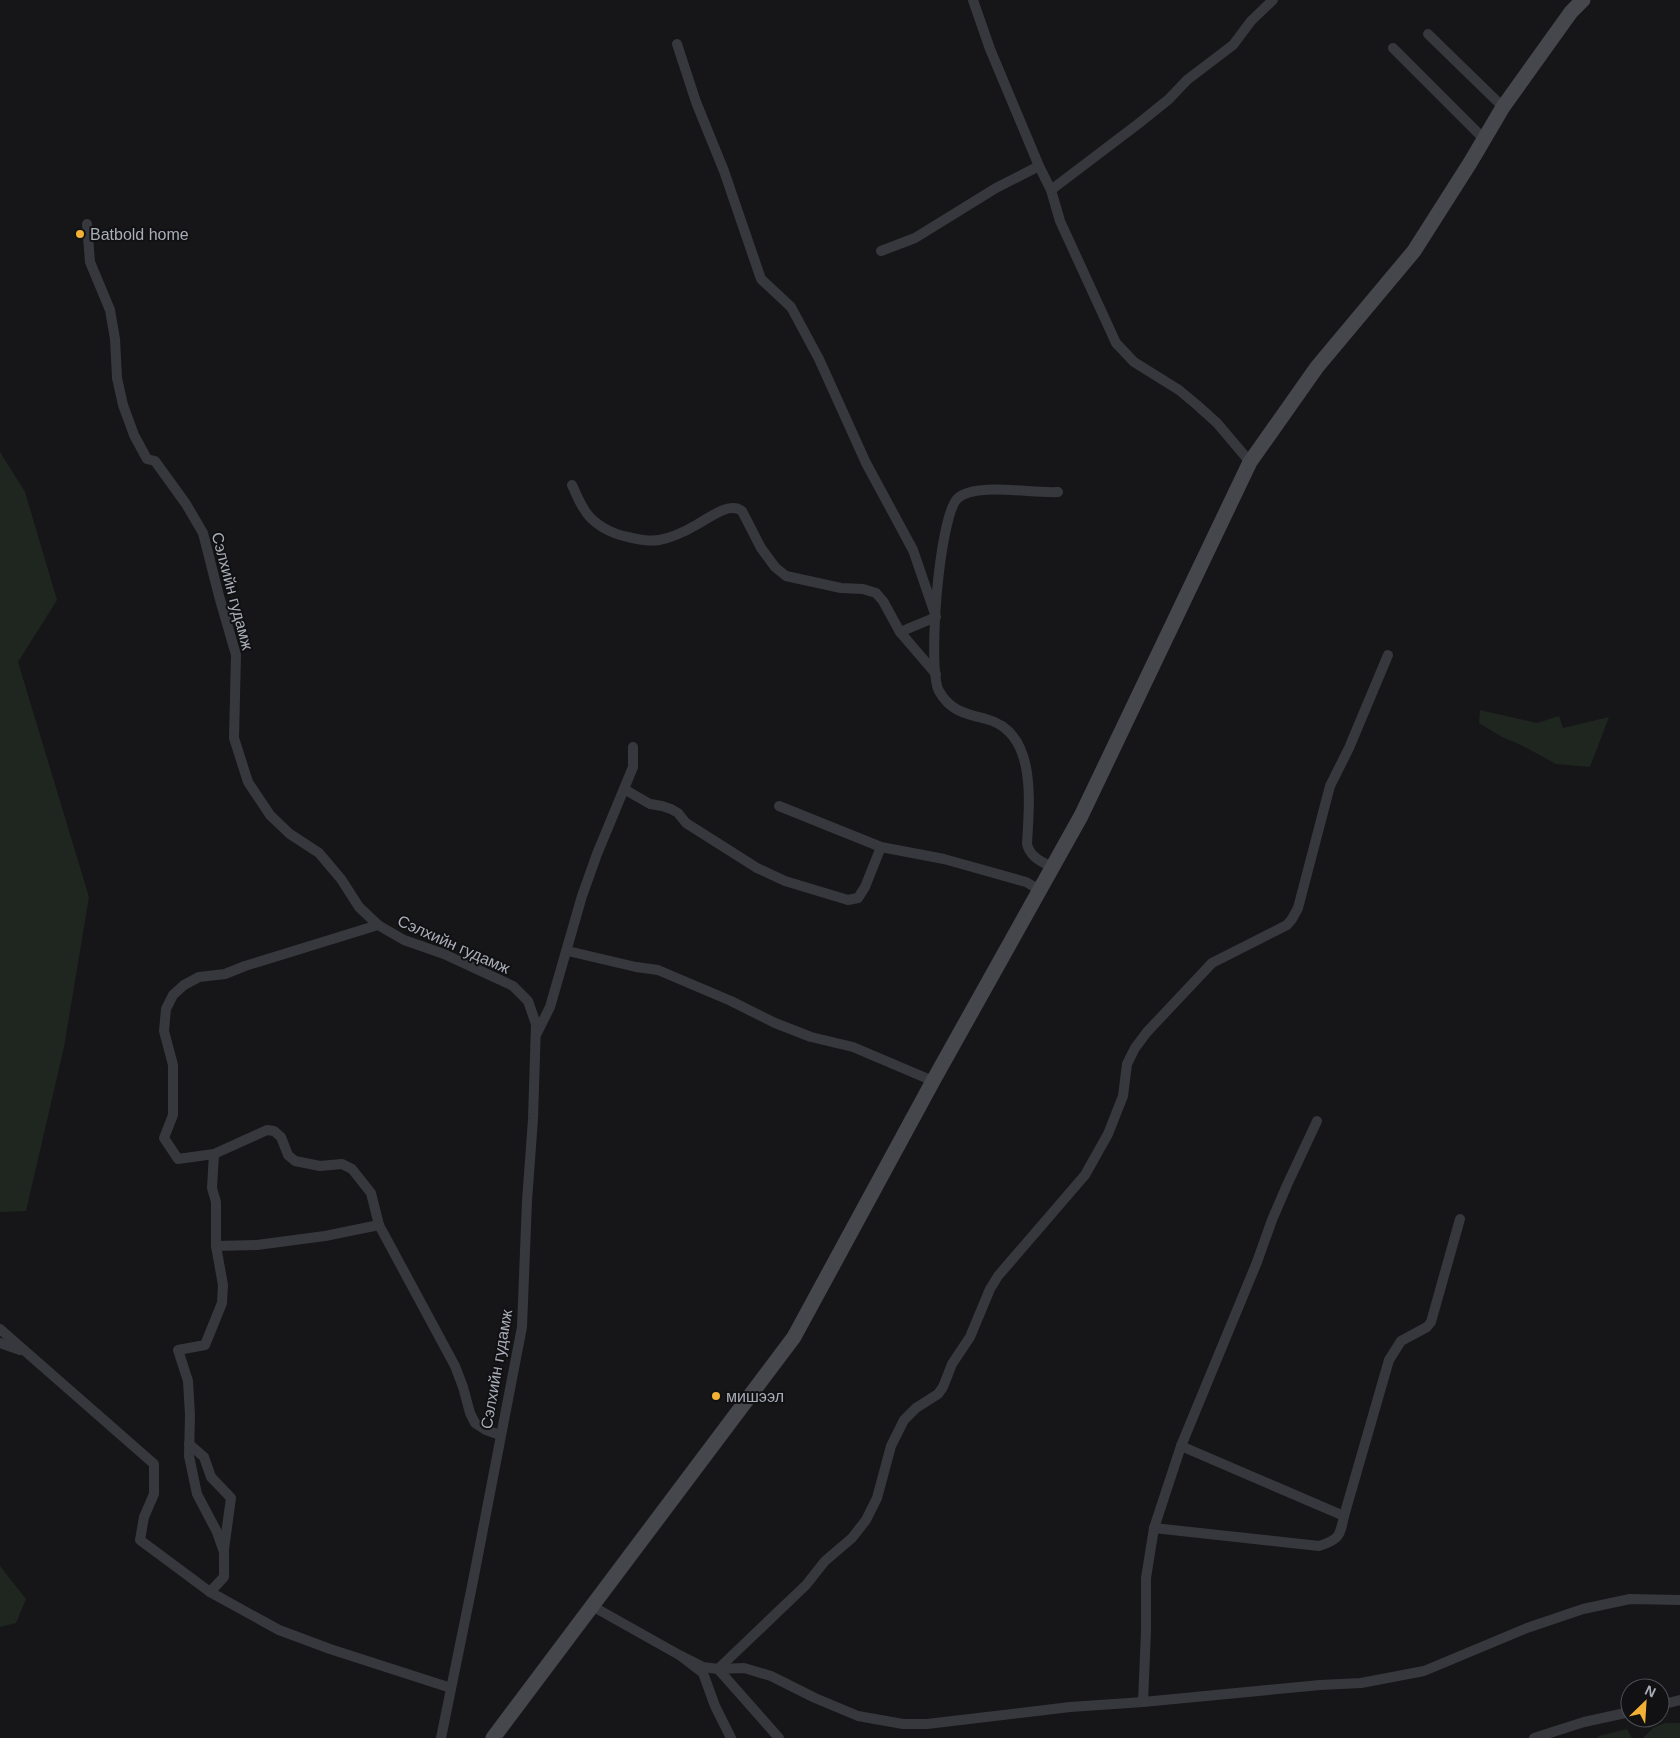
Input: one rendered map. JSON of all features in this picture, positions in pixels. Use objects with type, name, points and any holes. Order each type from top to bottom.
[{"type":"main road","points":[[493,1738],[794,1337],[933,1081],[1081,816],[1250,462],[1317,367],[1414,251],[1503,107],[1571,12],[1583,0]]},
{"type":"street","points":[[973,0],[990,49],[1050,190],[1060,221],[1116,343],[1134,362],[1179,390],[1197,405],[1217,423],[1250,462]]},
{"type":"street","points":[[1050,190],[1138,124],[1169,99],[1187,80],[1233,45],[1252,21],[1273,0]]},
{"type":"street","points":[[1428,34],[1503,107]]},
{"type":"street","points":[[677,44],[696,102],[724,171],[761,278],[791,307],[820,359],[866,463],[913,550],[936,617]]},
{"type":"street","points":[[1393,48],[1484,139]]},
{"type":"street","points":[[882,251],[915,238],[996,188],[1039,166]]},
{"type":"street","name":"Сэлхийн гудамж","points":[[87,224],[90,262],[110,310],[115,339],[117,378],[123,405],[134,435],[147,459],[155,461],[186,504],[203,532],[236,655],[234,738],[248,782],[270,815],[290,834],[318,853],[359,907],[378,925],[404,940],[444,954],[513,986],[528,1001],[536,1024],[534,1120],[527,1201],[522,1327],[441,1738]]},
{"type":"street","points":[[572,485],[584,510],[599,525],[621,536],[646,541],[676,535],[718,512],[739,508],[761,548],[775,567],[786,576],[821,582],[841,588],[863,589],[876,593],[883,601],[900,632],[936,674]]},
{"type":"street","points":[[1051,867],[1032,856],[1027,844],[1029,786],[1024,755],[1015,739],[999,724],[987,719],[970,716],[954,709],[937,689],[936,617],[938,571],[943,538],[957,498],[970,492],[985,489],[1044,493],[1058,492]]},
{"type":"street","points":[[900,632],[936,617]]},
{"type":"street","points":[[718,1669],[806,1585],[825,1561],[852,1538],[866,1520],[877,1498],[891,1446],[904,1420],[916,1408],[938,1394],[943,1388],[952,1364],[970,1337],[990,1289],[998,1276],[1085,1175],[1108,1134],[1122,1096],[1127,1064],[1135,1048],[1147,1032],[1212,964],[1287,925],[1292,919],[1298,908],[1330,786],[1349,748],[1388,655]]},
{"type":"street","points":[[536,1036],[550,1007],[588,879],[633,767],[633,747]]},
{"type":"street","points":[[624,789],[642,801],[662,806],[678,813],[686,823],[757,868],[786,881],[848,900],[858,898],[865,887],[881,847]]},
{"type":"street","points":[[779,806],[881,847],[944,859],[1026,882],[1040,890]]},
{"type":"street","points":[[378,925],[245,966],[225,974],[199,977],[184,985],[173,995],[166,1009],[164,1031],[173,1065],[173,1115],[164,1138],[178,1159],[214,1154],[267,1130],[274,1131],[281,1138],[288,1155],[295,1161],[320,1166],[342,1164],[352,1169],[371,1193],[379,1225],[455,1366],[464,1387],[470,1413],[475,1423],[486,1430],[500,1435]]},
{"type":"street","points":[[572,952],[636,967],[658,970],[811,1037],[853,1047],[933,1081]]},
{"type":"street","points":[[1143,1702],[1146,1578],[1154,1528],[1181,1446],[1287,1185],[1317,1121]]},
{"type":"street","points":[[214,1154],[212,1188],[216,1202],[216,1246],[223,1285],[222,1303],[204,1345],[178,1350],[188,1381],[190,1416],[189,1456],[197,1494],[217,1532],[224,1552]]},
{"type":"street","points":[[1154,1528],[1319,1546],[1334,1541],[1341,1532],[1389,1360],[1401,1341],[1427,1327],[1431,1322],[1460,1219]]},
{"type":"street","points":[[216,1246],[257,1245],[306,1239],[379,1225]]},
{"type":"street","points":[[0,1329],[154,1464],[154,1494],[144,1517],[140,1540],[210,1592],[278,1630],[451,1688]]},
{"type":"street","points":[[0,1343],[27,1353]]},
{"type":"street","points":[[189,1444],[204,1457],[211,1477],[231,1498],[224,1552],[224,1577],[210,1592]]},
{"type":"street","points":[[1181,1446],[1344,1516]]},
{"type":"street","points":[[592,1606],[703,1667],[718,1669],[744,1668],[771,1676],[815,1698],[858,1716],[903,1724],[928,1724],[1070,1707],[1143,1702],[1320,1684],[1361,1683],[1424,1671],[1527,1628],[1584,1609],[1630,1599],[1680,1600]]},
{"type":"street","points":[[681,1656],[704,1673],[715,1706],[731,1738]]},
{"type":"street","points":[[718,1669],[779,1738]]},
{"type":"street","points":[[1534,1738],[1584,1722],[1620,1714]]},
{"type":"shaded area","points":[[0,452],[25,492],[57,600],[18,662],[89,897],[64,1047],[26,1211],[0,1212]]},
{"type":"shaded area","points":[[1480,710],[1537,723],[1559,716],[1563,728],[1609,717],[1590,767],[1556,764],[1502,737],[1479,723]]},
{"type":"shaded area","points":[[0,1566],[26,1599],[16,1623],[0,1627]]},
{"type":"shaded area","points":[[1670,1723],[1680,1723],[1680,1738],[1643,1738],[1653,1728],[1670,1728]]},
{"type":"shaded area","points":[[1627,1729],[1632,1738],[1597,1738],[1599,1736]]},
{"type":"place","name":"Batbold home","points":[[80,234]]},
{"type":"place","name":"мишээл","points":[[716,1396]]}]
